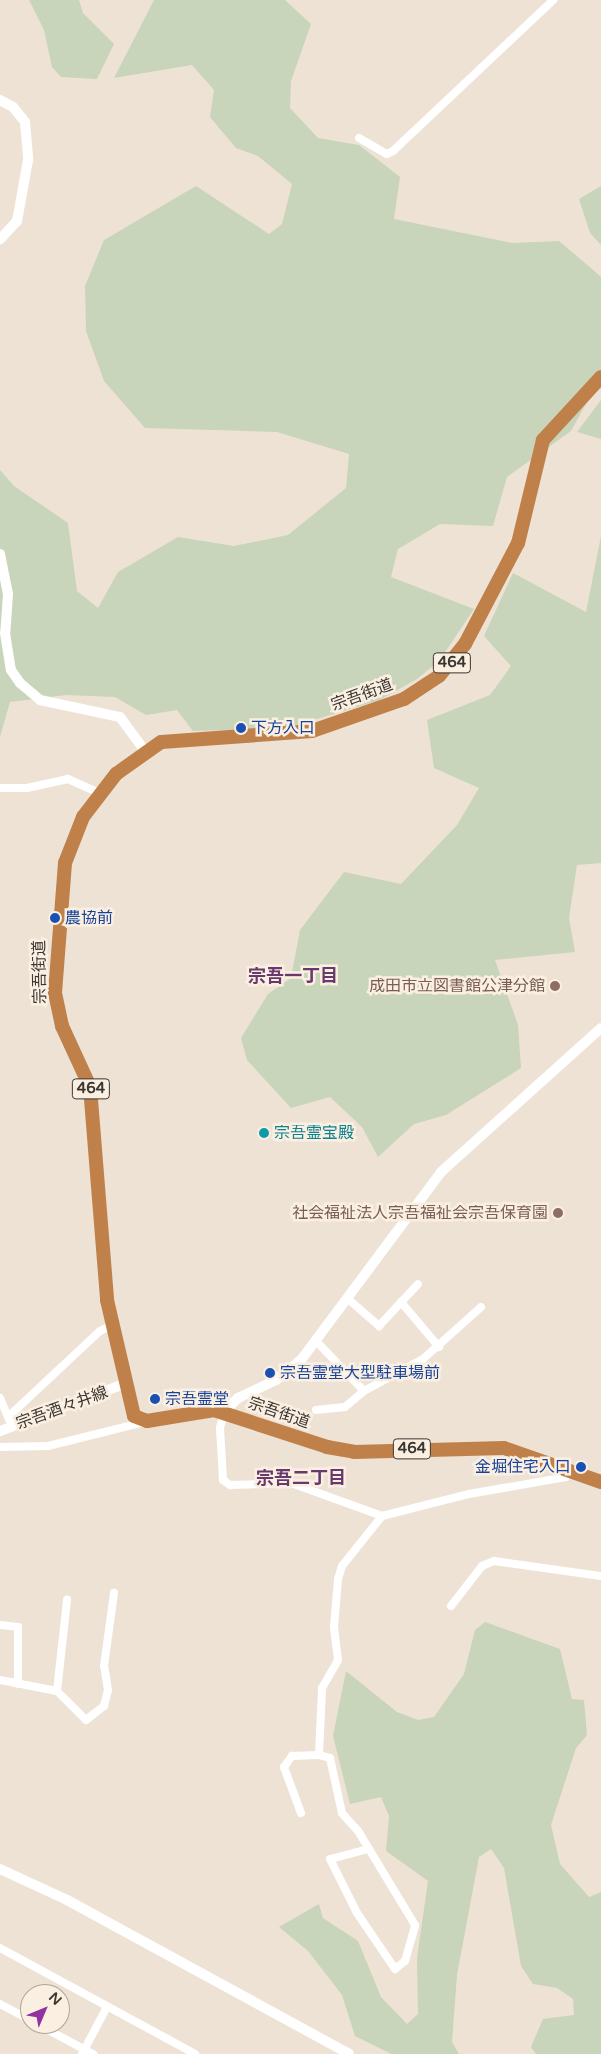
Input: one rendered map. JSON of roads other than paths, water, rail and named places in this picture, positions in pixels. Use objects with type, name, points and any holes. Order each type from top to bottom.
[{"type":"highway","name":"宗吾街道","points":[[601,377],[543,440],[518,543],[465,644],[439,676],[404,699],[312,731],[177,739],[145,751],[99,793],[83,817],[65,863],[55,993],[62,1026],[90,1086],[100,1242],[112,1325],[124,1384],[134,1416],[147,1421],[206,1409],[224,1412],[341,1450],[504,1448],[601,1482]]},
{"type":"street","points":[[359,138],[387,154],[393,151],[553,0]]},
{"type":"street","points":[[0,100],[14,106],[25,122],[28,160],[17,221],[10,234],[0,238]]},
{"type":"street","points":[[0,554],[8,594],[5,633],[11,670],[20,683],[40,700],[120,717],[145,751]]},
{"type":"street","points":[[0,788],[27,788],[68,779],[99,793]]},
{"type":"street","points":[[570,1470],[566,1477],[502,1487],[382,1516],[291,1483],[230,1485],[222,1480],[220,1428],[224,1412],[238,1398],[287,1372],[316,1342],[447,1165],[601,1028]]},
{"type":"street","points":[[347,1298],[379,1326],[418,1284]]},
{"type":"street","points":[[401,1302],[439,1347]]},
{"type":"street","points":[[316,1410],[345,1407],[364,1391],[399,1375],[439,1347],[481,1308]]},
{"type":"street","points":[[0,1398],[10,1422],[100,1331],[112,1325]]},
{"type":"street","points":[[316,1342],[364,1391]]},
{"type":"street","name":"宗吾酒々井線","points":[[0,1431],[10,1422],[124,1384]]},
{"type":"street","points":[[0,1447],[48,1446],[147,1421]]},
{"type":"street","points":[[319,1755],[322,1688],[338,1660],[334,1627],[338,1579],[342,1566],[382,1516]]},
{"type":"street","points":[[452,1606],[482,1566],[494,1561],[601,1576]]},
{"type":"street","points":[[0,1680],[57,1691],[86,1720],[104,1706],[108,1690],[104,1666],[114,1593]]},
{"type":"street","points":[[57,1691],[67,1600]]},
{"type":"street","points":[[0,1625],[18,1627],[18,1684]]},
{"type":"street","points":[[300,1813],[284,1767],[292,1756],[319,1755],[330,1758],[342,1813],[368,1848],[415,1925],[405,1961],[394,1969],[357,1913],[330,1859],[368,1848]]},
{"type":"street","points":[[0,1869],[66,1900],[344,2053]]},
{"type":"street","points":[[0,1948],[195,2054]]},
{"type":"street","points":[[0,2004],[20,2015]]},
{"type":"street","points":[[84,2052],[107,2007]]},
{"type":"street","points":[[54,2034],[84,2052],[93,2054]]},
{"type":"place","name":"下方入口","points":[[241,728]]},
{"type":"place","name":"農協前","points":[[55,918]]},
{"type":"place","name":"成田市立図書館公津分館","points":[[555,986]]},
{"type":"place","name":"宗吾霊宝殿","points":[[264,1133]]},
{"type":"place","name":"社会福祉法人宗吾福祉会宗吾保育園","points":[[558,1213]]},
{"type":"place","name":"宗吾霊堂大型駐車場前","points":[[270,1373]]},
{"type":"place","name":"宗吾霊堂","points":[[155,1399]]},
{"type":"place","name":"金堀住宅入口","points":[[581,1467]]},
{"type":"district","name":"宗吾一丁目","points":[[293,976]]},
{"type":"district","name":"宗吾二丁目","points":[[301,1478]]}]
